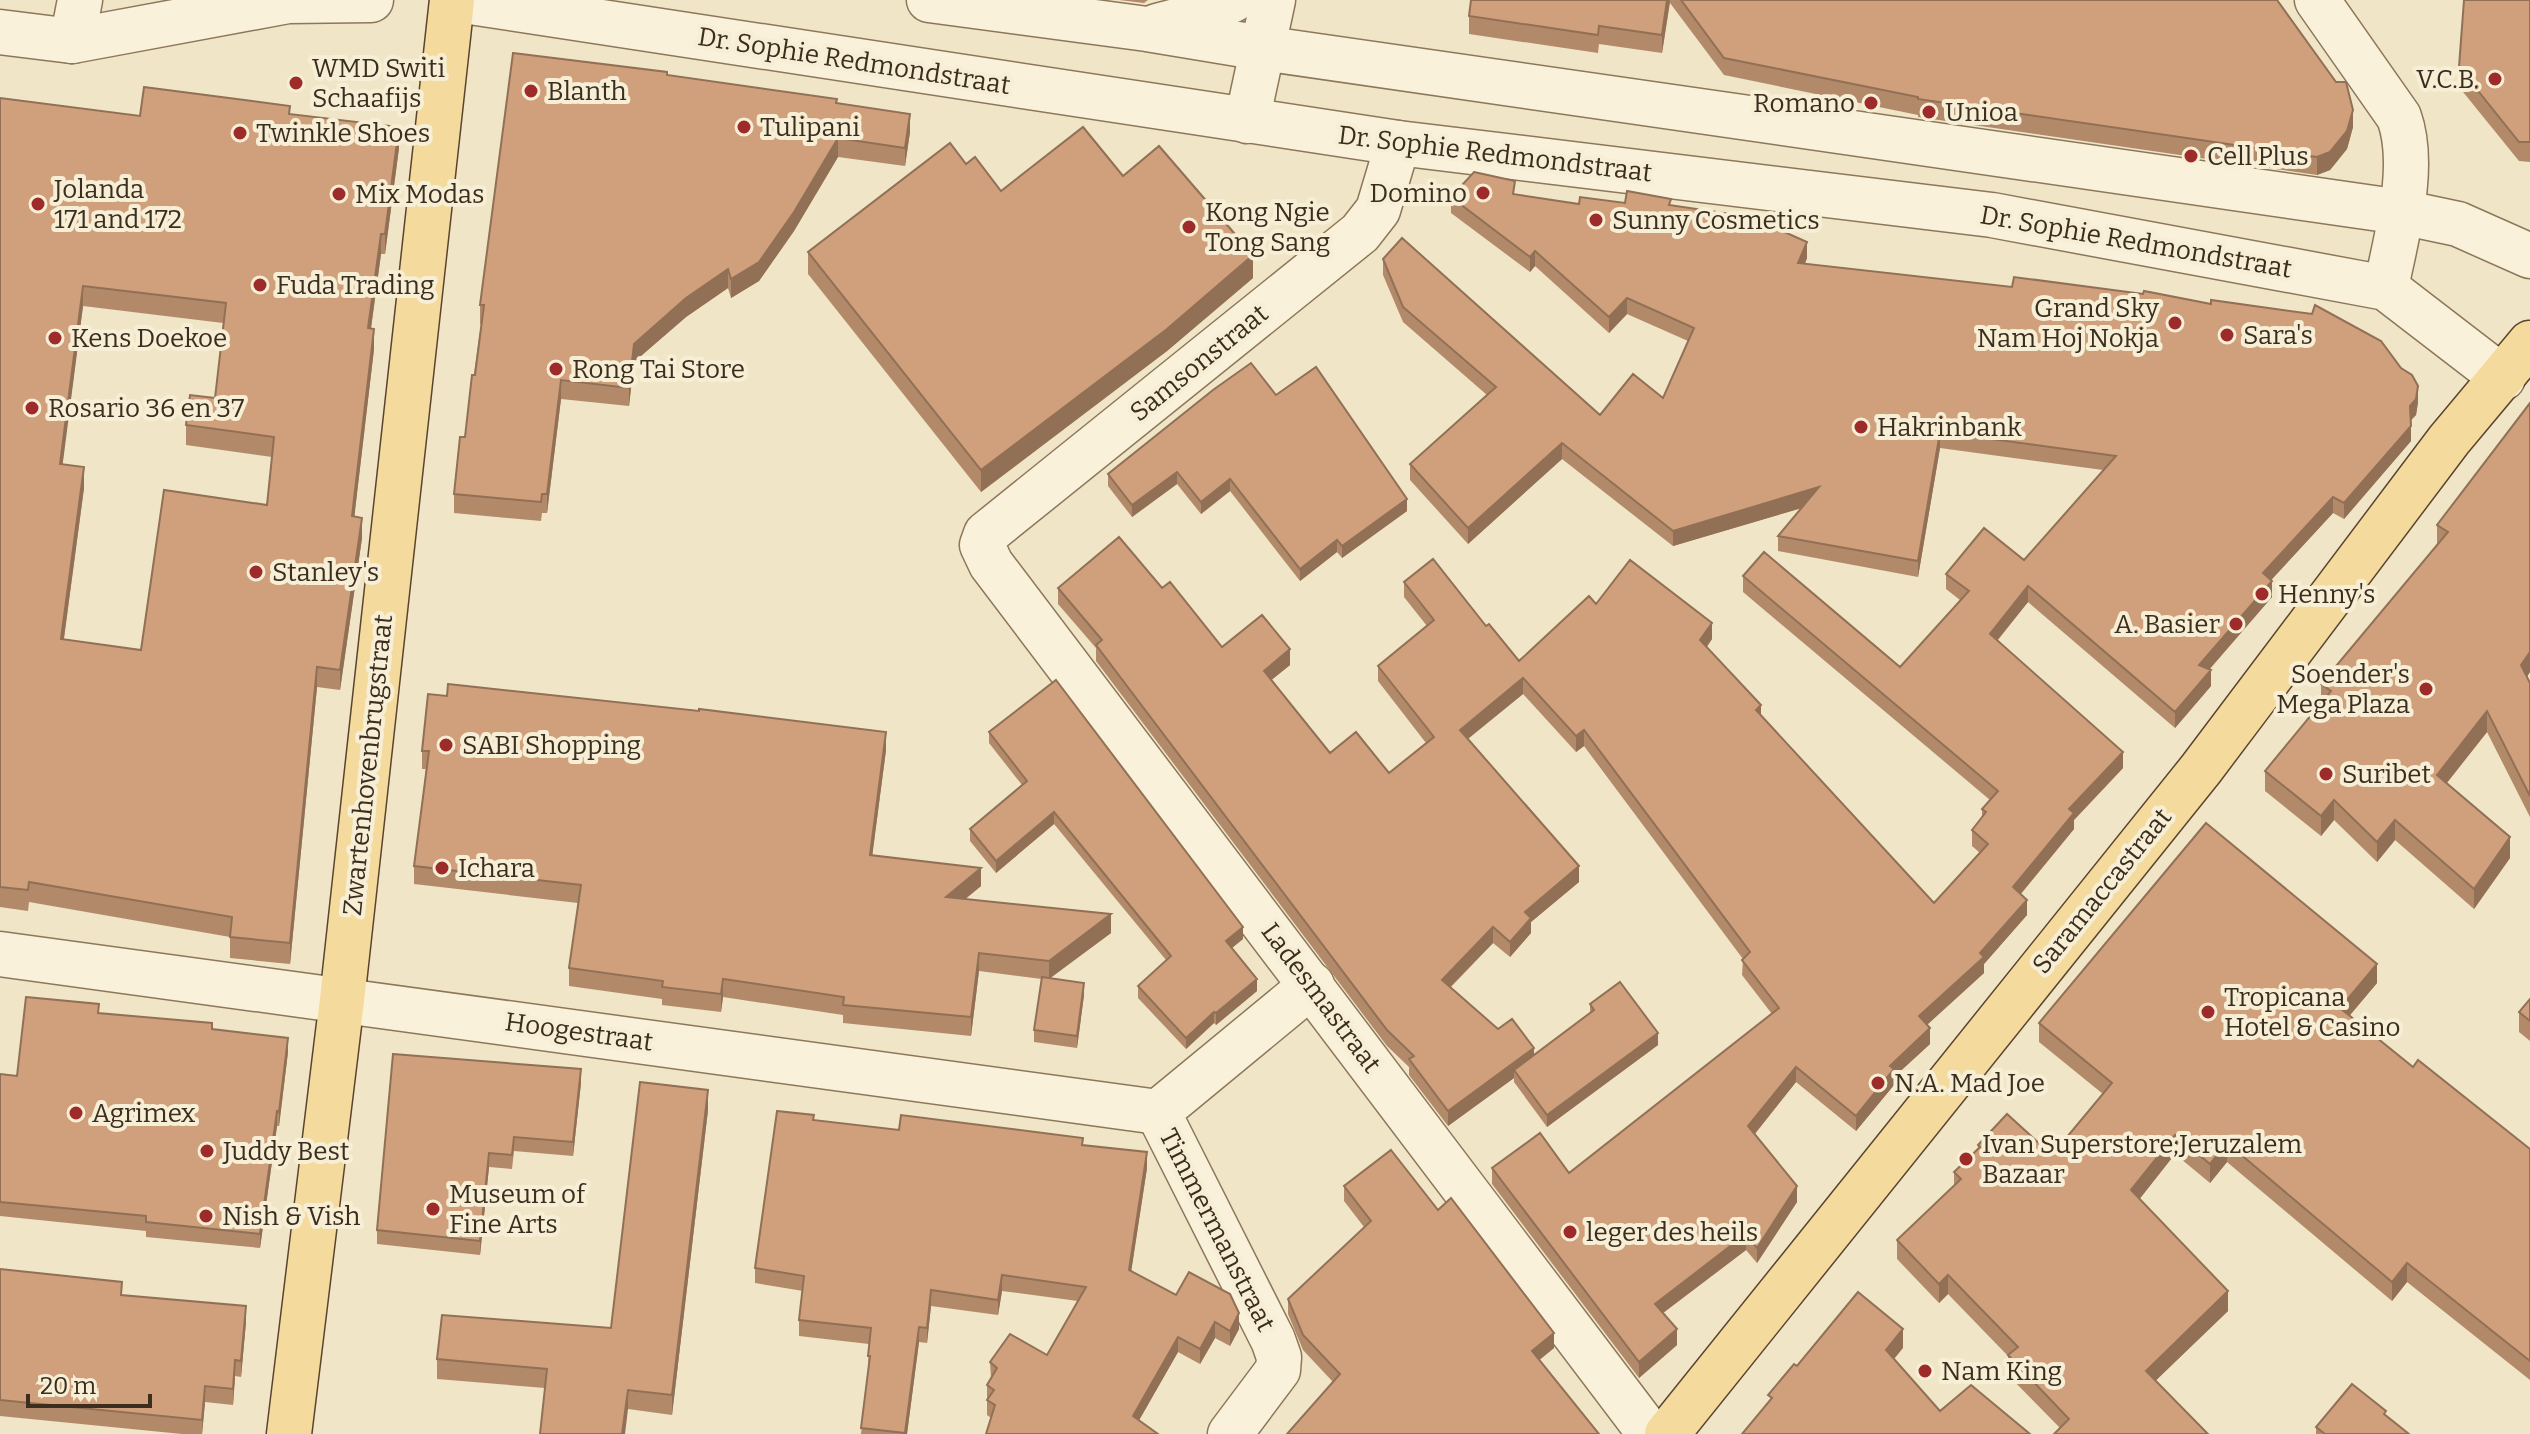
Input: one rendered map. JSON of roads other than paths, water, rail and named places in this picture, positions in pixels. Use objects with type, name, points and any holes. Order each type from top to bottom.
[{"type":"main road","name":"Zwartenhovenbrugstraat","points":[[289,1434],[342,1000],[455,0]]},
{"type":"main road","name":"Saramaccastraat","points":[[1667,1434],[2201,769],[2449,440],[2530,343]]},
{"type":"street","points":[[0,32],[76,20],[288,1],[371,0]]},
{"type":"street","name":"Dr. Sophie Redmondstraat","points":[[455,0],[1398,143],[1992,215],[2386,288],[2503,378]]},
{"type":"street","points":[[929,0],[2401,212],[2458,224],[2530,256]]},
{"type":"street","points":[[1147,29],[1195,16],[1233,0]]},
{"type":"street","points":[[1247,121],[1273,0]]},
{"type":"street","points":[[2317,0],[2399,117],[2406,143],[2401,212],[2386,288]]},
{"type":"street","name":"Samsonstraat","points":[[991,564],[982,545],[986,534],[1360,233],[1378,210],[1398,143]]},
{"type":"street","name":"Ladesmastraat","points":[[991,564],[1650,1434]]},
{"type":"street","name":"Hoogestraat","points":[[0,954],[1158,1112]]},
{"type":"street","name":"Timmermanstraat","points":[[1230,1434],[1278,1370],[1279,1357],[1158,1112],[1312,985]]},
{"type":"place","name":"V.C.B.","points":[[2495,79]]},
{"type":"place","name":"WMD Switi Schaafijs","points":[[296,83]]},
{"type":"place","name":"Blanth","points":[[531,91]]},
{"type":"place","name":"Romano","points":[[1871,103]]},
{"type":"place","name":"Unioa","points":[[1929,112]]},
{"type":"place","name":"Tulipani","points":[[744,127]]},
{"type":"place","name":"Twinkle Shoes","points":[[240,133]]},
{"type":"place","name":"Cell Plus","points":[[2191,156]]},
{"type":"place","name":"Domino","points":[[1483,193]]},
{"type":"place","name":"Mix Modas","points":[[339,194]]},
{"type":"place","name":"Jolanda 171 and 172","points":[[38,204]]},
{"type":"place","name":"Sunny Cosmetics","points":[[1596,220]]},
{"type":"place","name":"Kong Ngie Tong Sang","points":[[1189,227]]},
{"type":"place","name":"Fuda Trading","points":[[260,285]]},
{"type":"place","name":"Grand Sky Nam Hoj Nokja","points":[[2175,323]]},
{"type":"place","name":"Sara's","points":[[2227,335]]},
{"type":"place","name":"Kens Doekoe","points":[[55,338]]},
{"type":"place","name":"Rong Tai Store","points":[[556,369]]},
{"type":"place","name":"Rosario 36 en 37","points":[[32,408]]},
{"type":"place","name":"Hakrinbank","points":[[1861,427]]},
{"type":"place","name":"Stanley's","points":[[256,572]]},
{"type":"place","name":"Henny's","points":[[2262,594]]},
{"type":"place","name":"A. Basier","points":[[2236,624]]},
{"type":"place","name":"Soender's Mega Plaza","points":[[2426,689]]},
{"type":"place","name":"SABI Shopping","points":[[446,745]]},
{"type":"place","name":"Suribet","points":[[2326,774]]},
{"type":"place","name":"Ichara","points":[[442,868]]},
{"type":"place","name":"Tropicana Hotel & Casino","points":[[2208,1012]]},
{"type":"place","name":"N.A. Mad Joe","points":[[1878,1083]]},
{"type":"place","name":"Agrimex","points":[[76,1113]]},
{"type":"place","name":"Juddy Best","points":[[207,1151]]},
{"type":"place","name":"Ivan Superstore;Jeruzalem Bazaar","points":[[1966,1159]]},
{"type":"place","name":"Museum of Fine Arts","points":[[433,1209]]},
{"type":"place","name":"Nish & Vish","points":[[206,1216]]},
{"type":"place","name":"leger des heils","points":[[1570,1232]]},
{"type":"place","name":"Nam King","points":[[1925,1371]]}]
